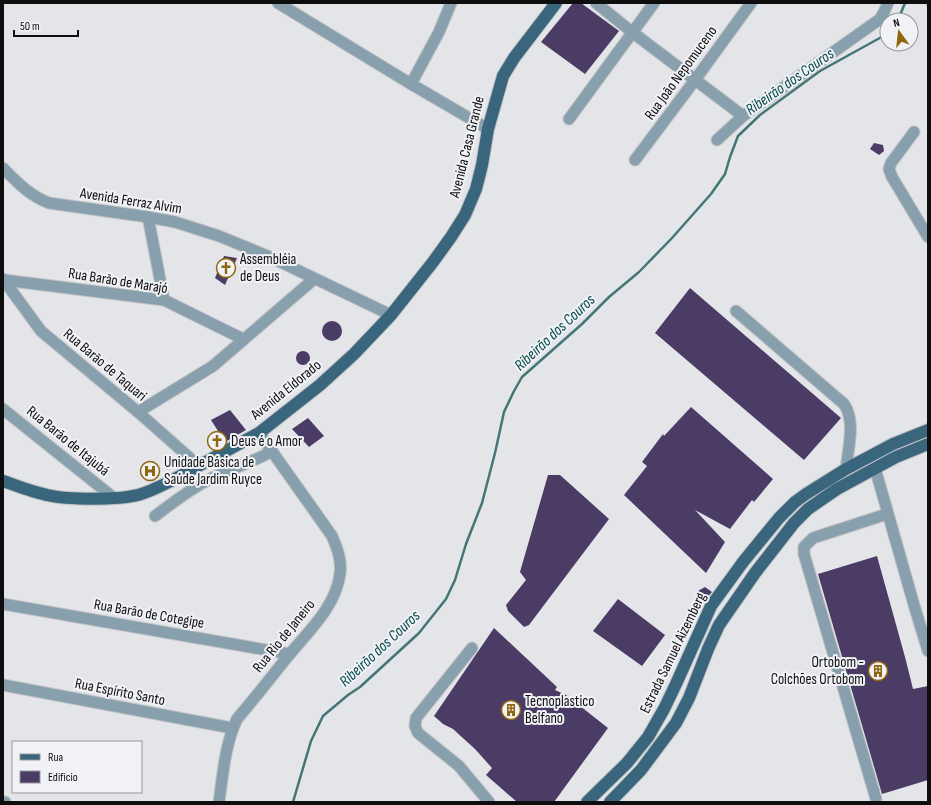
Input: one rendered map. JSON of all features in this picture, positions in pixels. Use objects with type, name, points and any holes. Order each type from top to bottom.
[{"type":"main road","name":"Avenida Casa Grande","points":[[392,316],[445,246],[469,207],[476,189],[488,129],[503,76],[514,58],[556,3]]},
{"type":"main road","name":"Avenida Eldorado","points":[[3,481],[33,492],[56,497],[114,498],[145,493],[169,482],[259,433],[320,385],[392,316]]},
{"type":"main road","name":"Estrada Samuel Aizemberg","points":[[588,802],[628,763],[648,737],[664,709],[711,606],[739,567],[779,518],[795,502],[846,469],[893,444],[928,430]]},
{"type":"main road","name":"Estrada Samuel Aizemberg","points":[[610,802],[646,764],[676,723],[689,698],[719,625],[774,547],[794,523],[808,509],[837,489],[875,468],[928,444]]},
{"type":"street","points":[[278,3],[488,129]]},
{"type":"street","points":[[411,84],[439,32],[451,3]]},
{"type":"street","points":[[596,3],[632,32],[744,116]]},
{"type":"street","points":[[569,119],[654,3]]},
{"type":"street","name":"Rua João Nepomuceno","points":[[635,160],[750,3]]},
{"type":"street","points":[[717,140],[744,116],[880,19],[888,3]]},
{"type":"street","points":[[914,132],[891,162],[889,169],[928,237]]},
{"type":"street","name":"Avenida Ferraz Alvim","points":[[3,168],[26,191],[39,200],[49,203],[175,222],[219,236],[270,257],[392,316]]},
{"type":"street","points":[[148,217],[164,300]]},
{"type":"street","points":[[138,412],[213,366],[314,279]]},
{"type":"street","name":"Rua Barão de Marajó","points":[[4,280],[164,300],[243,339]]},
{"type":"street","name":"Rua Barão de Taquari","points":[[4,280],[41,331],[138,412],[199,466]]},
{"type":"street","points":[[736,311],[844,404],[848,411],[851,428],[846,469]]},
{"type":"street","name":"Rua Barão de Itajubá","points":[[3,408],[114,498]]},
{"type":"street","name":"Rua Rio de Janeiro","points":[[219,802],[232,728],[237,719],[322,616],[335,593],[340,575],[341,565],[338,551],[332,536],[259,433]]},
{"type":"street","points":[[155,516],[180,496],[209,480],[260,458],[272,451]]},
{"type":"street","points":[[875,468],[928,651]]},
{"type":"street","points":[[876,799],[804,554],[804,547],[812,538],[888,514]]},
{"type":"street","name":"Rua Barão de Cotegipe","points":[[3,604],[290,654]]},
{"type":"street","points":[[472,648],[416,718],[415,726],[418,733],[459,766],[489,802]]},
{"type":"street","name":"Rua Espírito Santo","points":[[3,685],[232,728]]},
{"type":"building","points":[[573,3],[581,3],[619,31],[585,74],[541,42]]},
{"type":"building","points":[[874,143],[883,145],[884,151],[879,155],[870,149]]},
{"type":"building","name":"Assembléia de Deus","points":[[224,256],[237,258],[225,285],[215,278]]},
{"type":"building","points":[[690,288],[841,418],[804,460],[655,333]]},
{"type":"building","points":[[332,321],[339,324],[342,331],[339,338],[332,341],[325,338],[322,331],[325,324]]},
{"type":"building","points":[[300,351],[306,351],[310,355],[310,361],[306,365],[300,365],[296,361],[296,355]]},
{"type":"building","points":[[691,407],[773,479],[754,502],[752,500],[730,529],[695,510],[725,542],[706,573],[624,495],[647,466],[642,462],[663,434],[664,436]]},
{"type":"building","points":[[230,410],[246,430],[225,442],[211,420]]},
{"type":"building","points":[[308,418],[324,436],[309,447],[292,429]]},
{"type":"building","points":[[548,475],[560,475],[609,519],[529,625],[524,627],[508,611],[506,605],[526,580],[520,572]]},
{"type":"building","name":"Ortobom - Colchões Ortobom","points":[[877,556],[913,689],[928,686],[928,780],[882,794],[818,574]]},
{"type":"building","points":[[705,587],[712,592],[704,601],[698,596],[700,593],[698,591]]},
{"type":"building","points":[[618,599],[665,635],[642,666],[593,631]]},
{"type":"building","name":"Tecnoplastico Belfano","points":[[494,628],[557,687],[555,690],[566,695],[608,728],[554,802],[517,802],[486,775],[492,768],[475,749],[453,729],[443,724],[434,716]]},
{"type":"waterway","name":"Ribeirão dos Couros","points":[[901,12],[905,3]]},
{"type":"waterway","name":"Ribeirão dos Couros","points":[[293,802],[311,741],[323,716],[360,687],[419,633],[446,599],[455,580],[466,544],[482,503],[504,412],[522,377],[582,324],[609,297],[639,272],[672,238],[711,194],[725,174],[738,136],[760,115],[820,71],[879,38]]},
{"type":"place","name":"Assembléia de Deus","points":[[226,268]]},
{"type":"place","name":"Deus é o Amor","points":[[217,441]]},
{"type":"place","name":"Unidade Básica de Saúde Jardim Ruyce","points":[[150,471]]},
{"type":"place","name":"Ortobom - Colchões Ortobom","points":[[878,671]]},
{"type":"place","name":"Tecnoplastico Belfano","points":[[511,710]]}]
